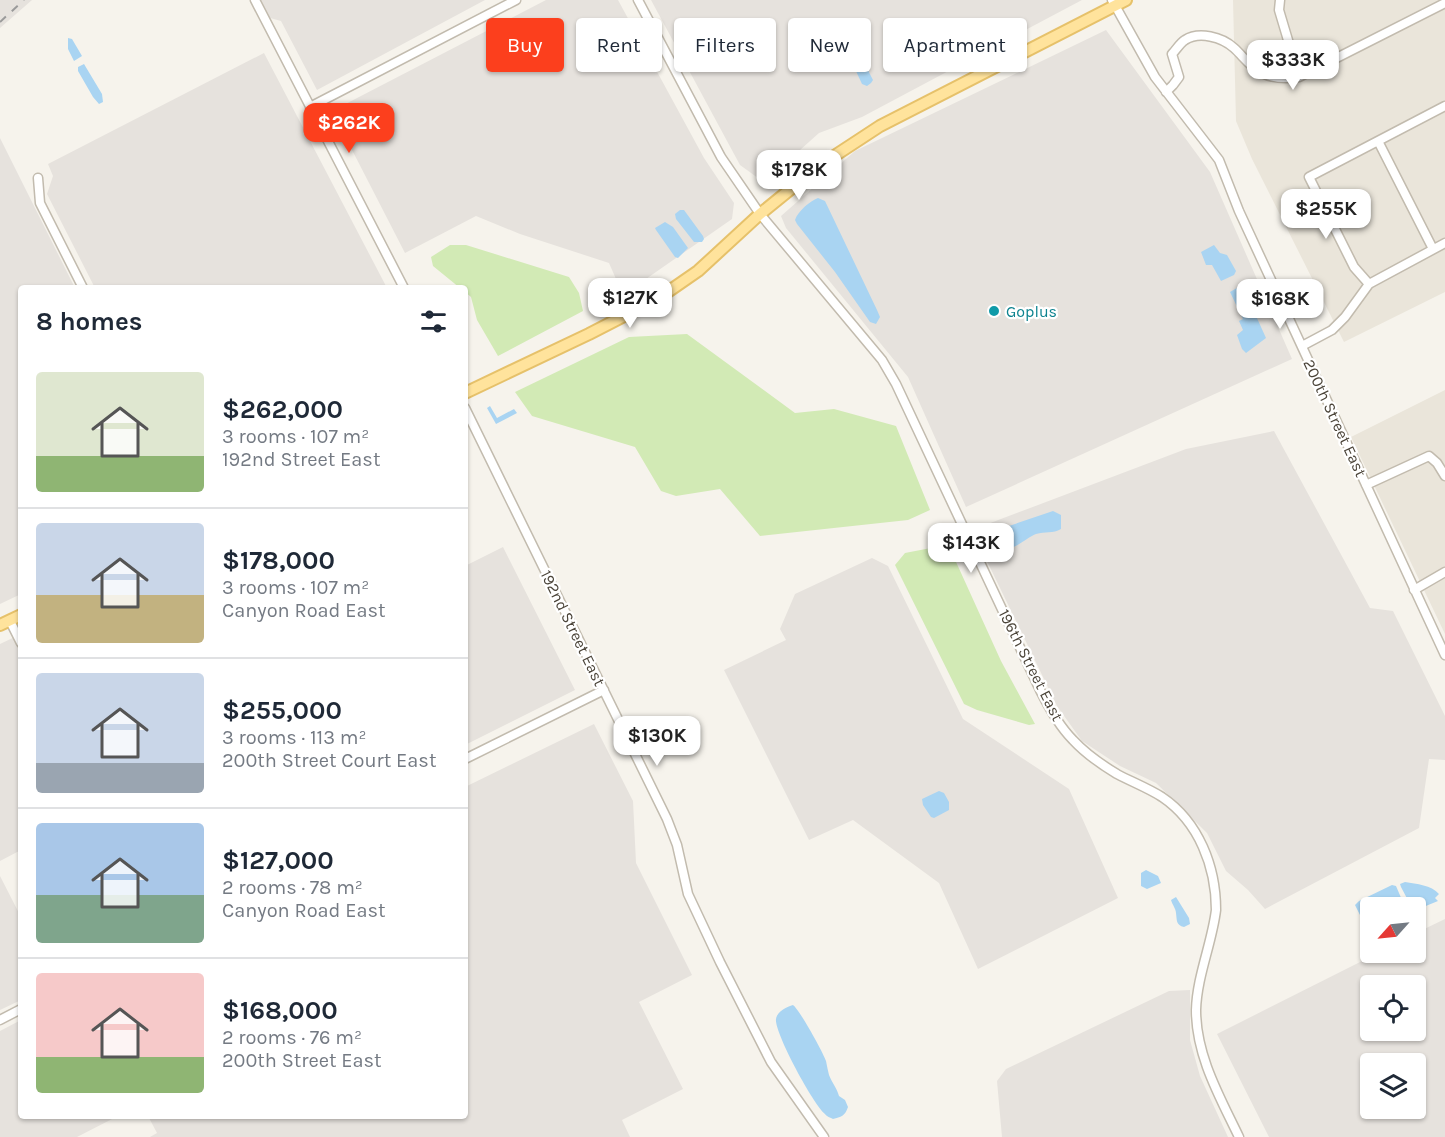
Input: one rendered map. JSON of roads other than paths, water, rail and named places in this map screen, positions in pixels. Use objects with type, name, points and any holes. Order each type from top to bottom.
[{"type":"main road","points":[[468,392],[659,298],[698,271],[760,214],[819,166],[880,126],[1113,3],[1126,0]]},
{"type":"street","points":[[255,0],[402,285]]},
{"type":"street","points":[[310,107],[516,0]]},
{"type":"street","name":"196th Street East","points":[[638,0],[720,157],[760,214],[882,360],[896,384],[1056,720],[1092,757],[1164,798],[1182,816],[1200,840],[1211,863],[1216,893],[1216,910],[1196,1010],[1200,1042],[1206,1067],[1239,1137]]},
{"type":"street","points":[[1280,0],[1279,10],[1299,77]]},
{"type":"street","name":"200th Street East","points":[[1113,3],[1166,92],[1219,160],[1239,211],[1445,655]]},
{"type":"street","points":[[1166,92],[1179,76],[1172,54],[1184,40],[1199,36],[1223,40],[1260,73],[1283,79],[1299,77],[1445,3]]},
{"type":"street","points":[[1369,284],[1354,267],[1309,177],[1445,106]]},
{"type":"street","points":[[1378,141],[1433,249]]},
{"type":"street","points":[[38,178],[40,202],[82,285]]},
{"type":"street","points":[[1302,346],[1332,330],[1346,317],[1369,284],[1445,243]]},
{"type":"street","name":"192nd Street East","points":[[468,414],[667,819],[677,845],[688,894],[710,942],[771,1062],[824,1137]]},
{"type":"street","points":[[1366,485],[1429,456],[1437,463],[1445,476]]},
{"type":"street","points":[[1414,590],[1445,572]]},
{"type":"street","points":[[5,623],[18,639]]},
{"type":"street","points":[[468,758],[604,690]]},
{"type":"street","points":[[0,1020],[18,1011]]},
{"type":"water","points":[[68,38],[72,39],[82,56],[74,61],[68,49]]},
{"type":"water","points":[[84,64],[102,94],[103,102],[99,104],[78,71],[78,67]]},
{"type":"water","points":[[856,72],[869,72],[873,80],[867,86],[862,84]]},
{"type":"water","points":[[818,198],[825,201],[877,310],[880,317],[876,324],[870,322],[795,220],[811,201]]},
{"type":"water","points":[[684,210],[703,236],[702,242],[694,242],[676,219],[675,214]]},
{"type":"water","points":[[665,222],[673,227],[688,248],[678,258],[655,228]]},
{"type":"water","points":[[1214,245],[1220,253],[1227,255],[1236,271],[1234,275],[1221,281],[1212,265],[1206,265],[1201,252]]},
{"type":"water","points":[[1242,285],[1266,338],[1246,353],[1237,335],[1243,330],[1239,321],[1243,319],[1230,292]]},
{"type":"water","points":[[490,406],[497,418],[514,409],[517,413],[496,424],[487,408]]},
{"type":"water","points":[[1053,511],[1061,515],[1061,529],[1036,534],[1014,547],[1004,548],[1001,544],[999,536],[1006,527]]},
{"type":"water","points":[[939,791],[944,793],[949,802],[949,810],[934,818],[923,805],[922,799]]},
{"type":"water","points":[[1146,870],[1158,876],[1161,883],[1147,889],[1141,886],[1141,873]]},
{"type":"water","points":[[1405,882],[1432,889],[1439,894],[1435,898],[1438,901],[1426,906],[1426,897],[1406,897],[1400,884]]},
{"type":"water","points":[[1392,885],[1396,886],[1401,897],[1367,897]]},
{"type":"water","points":[[1176,897],[1189,918],[1190,924],[1184,927],[1177,922],[1176,911],[1171,900]]},
{"type":"water","points":[[1360,901],[1360,915],[1355,905]]},
{"type":"water","points":[[793,1005],[816,1040],[826,1061],[830,1078],[839,1096],[845,1100],[848,1107],[840,1117],[833,1119],[819,1108],[795,1068],[781,1038],[777,1016]]},
{"type":"railway","points":[[0,22],[24,0]]},
{"type":"place","name":"Goplus","points":[[994,311]]}]
